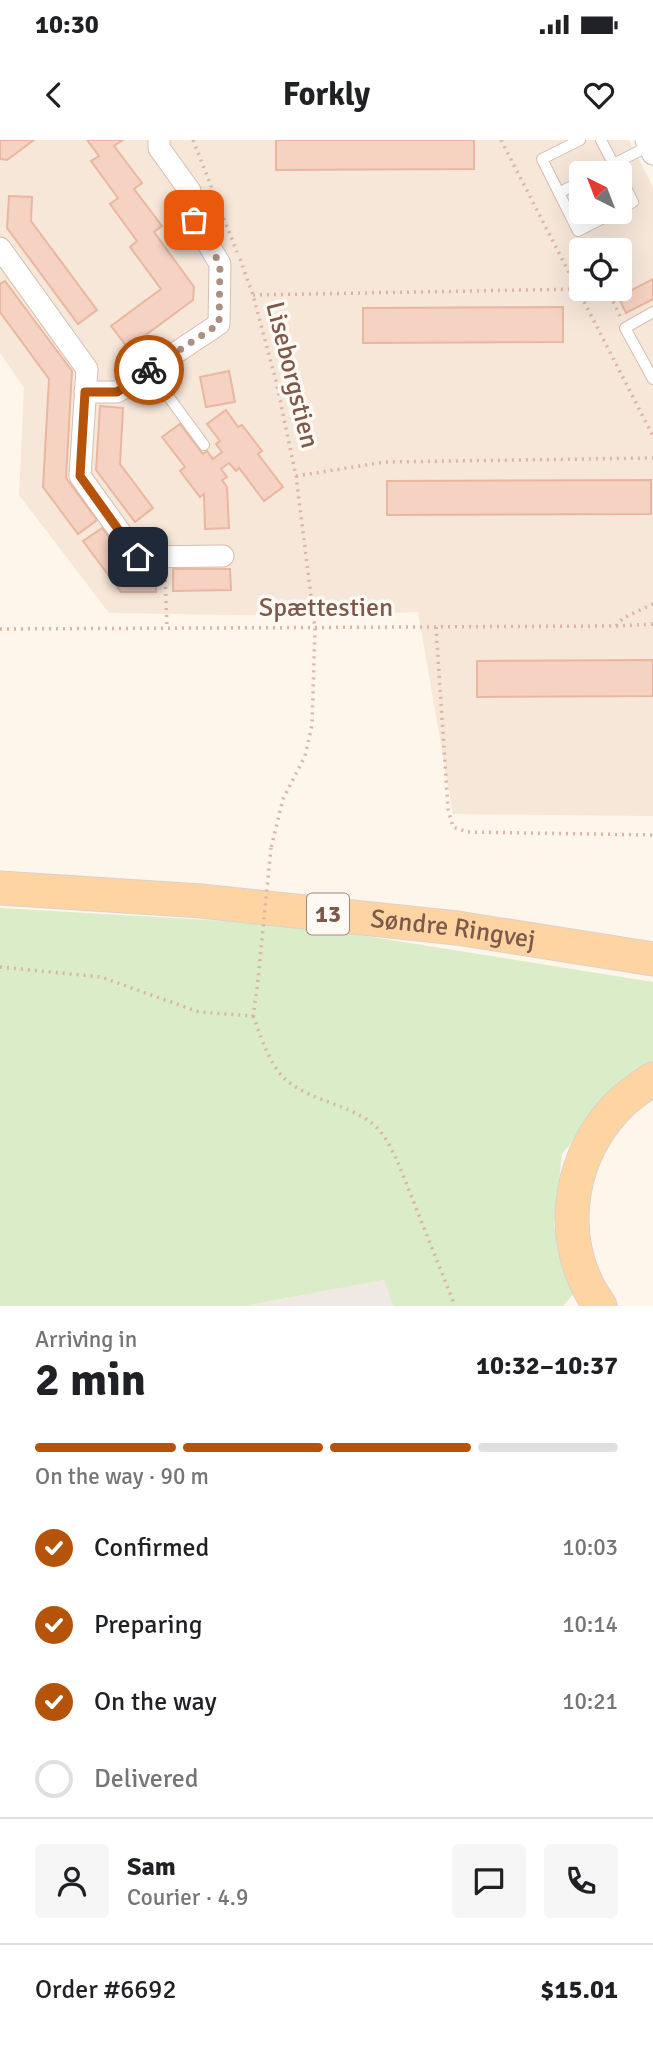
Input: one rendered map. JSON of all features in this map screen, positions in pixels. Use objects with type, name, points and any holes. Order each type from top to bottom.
[{"type":"main road","name":"Søndre Ringvej","points":[[0,888],[201,901],[457,928],[653,959]]},
{"type":"main road","points":[[600,1306],[583,1278],[576,1257],[571,1211],[574,1188],[580,1166],[601,1125],[634,1091],[653,1079]]},
{"type":"street","points":[[85,392],[117,392],[219,324],[220,264],[194,220],[190,191],[159,148],[159,140]]},
{"type":"street","points":[[0,248],[87,369],[80,476],[138,557],[223,556]]},
{"type":"lane","points":[[569,213],[542,159],[580,140]]},
{"type":"lane","points":[[601,140],[612,161]]},
{"type":"lane","points":[[630,161],[649,147]]},
{"type":"lane","points":[[559,193],[569,188]]},
{"type":"lane","points":[[574,224],[578,231],[592,224]]},
{"type":"lane","points":[[653,312],[625,328],[650,367],[653,379]]},
{"type":"lane","points":[[149,370],[205,445]]},
{"type":"path","name":"Liseborgstien","points":[[193,140],[253,295],[276,381],[296,477],[315,628],[312,726],[305,756],[283,799],[271,848],[253,1016]]},
{"type":"path","points":[[501,140],[569,269]]},
{"type":"path","points":[[253,295],[569,290]]},
{"type":"path","points":[[586,301],[653,436]]},
{"type":"path","points":[[613,301],[625,328]]},
{"type":"path","points":[[296,477],[385,462],[653,458]]},
{"type":"path","points":[[165,557],[167,629]]},
{"type":"path","points":[[616,626],[623,618],[653,604]]},
{"type":"path","name":"Spættestien","points":[[0,629],[653,624]]},
{"type":"path","points":[[436,627],[448,810],[453,827],[467,832],[653,835]]},
{"type":"path","points":[[0,967],[101,977],[173,1005],[199,1012],[253,1016],[269,1057],[283,1076],[305,1093],[356,1112],[375,1125],[388,1143],[456,1306]]},
{"type":"shaded area","points":[[0,140],[629,140],[653,187],[653,816],[453,814],[418,612],[311,616],[109,613],[19,495],[24,388],[0,353]]},
{"type":"shaded area","points":[[384,1280],[393,1306],[246,1306]]},
{"type":"green space","points":[[0,908],[297,925],[653,982],[653,1070],[610,1095],[562,1154],[554,1226],[576,1291],[563,1306],[393,1306],[384,1280],[245,1306],[0,1306]]},
{"type":"building","points":[[0,140],[34,140],[7,160],[0,159]]},
{"type":"building","points":[[87,140],[123,140],[114,146],[142,183],[134,189],[162,226],[154,232],[194,287],[193,300],[128,348],[111,326],[161,289],[130,247],[137,241],[110,204],[118,198],[91,161],[99,156]]},
{"type":"building","points":[[276,140],[474,140],[474,169],[276,170]]},
{"type":"building","points":[[9,196],[32,197],[31,221],[97,310],[78,324],[7,228]]},
{"type":"building","points":[[653,279],[653,299],[626,313],[620,301],[632,301],[632,290]]},
{"type":"building","points":[[5,281],[72,371],[66,478],[97,520],[78,534],[43,487],[49,379],[0,312],[0,284]]},
{"type":"building","points":[[563,307],[563,342],[363,343],[363,308]]},
{"type":"building","points":[[229,371],[235,402],[206,407],[200,377]]},
{"type":"building","points":[[100,406],[123,408],[120,464],[153,508],[135,522],[96,470]]},
{"type":"building","points":[[226,410],[238,427],[242,425],[262,451],[258,454],[283,487],[264,501],[239,468],[236,471],[229,463],[221,469],[227,477],[222,480],[227,487],[229,528],[205,529],[204,494],[200,497],[180,471],[185,467],[162,437],[180,424],[203,454],[207,451],[213,459],[222,452],[216,444],[220,441],[207,424]]},
{"type":"building","points":[[651,480],[651,514],[387,515],[387,481]]},
{"type":"building","points":[[102,528],[133,569],[156,569],[156,592],[121,592],[83,541]]},
{"type":"building","points":[[173,569],[230,569],[231,590],[173,591]]},
{"type":"building","points":[[653,660],[653,696],[477,697],[477,661]]},
{"type":"way so far","points":[[149,370],[219,324],[220,264],[194,220]]},
{"type":"route","points":[[138,557],[80,476],[85,392],[117,392],[149,370]]}]
